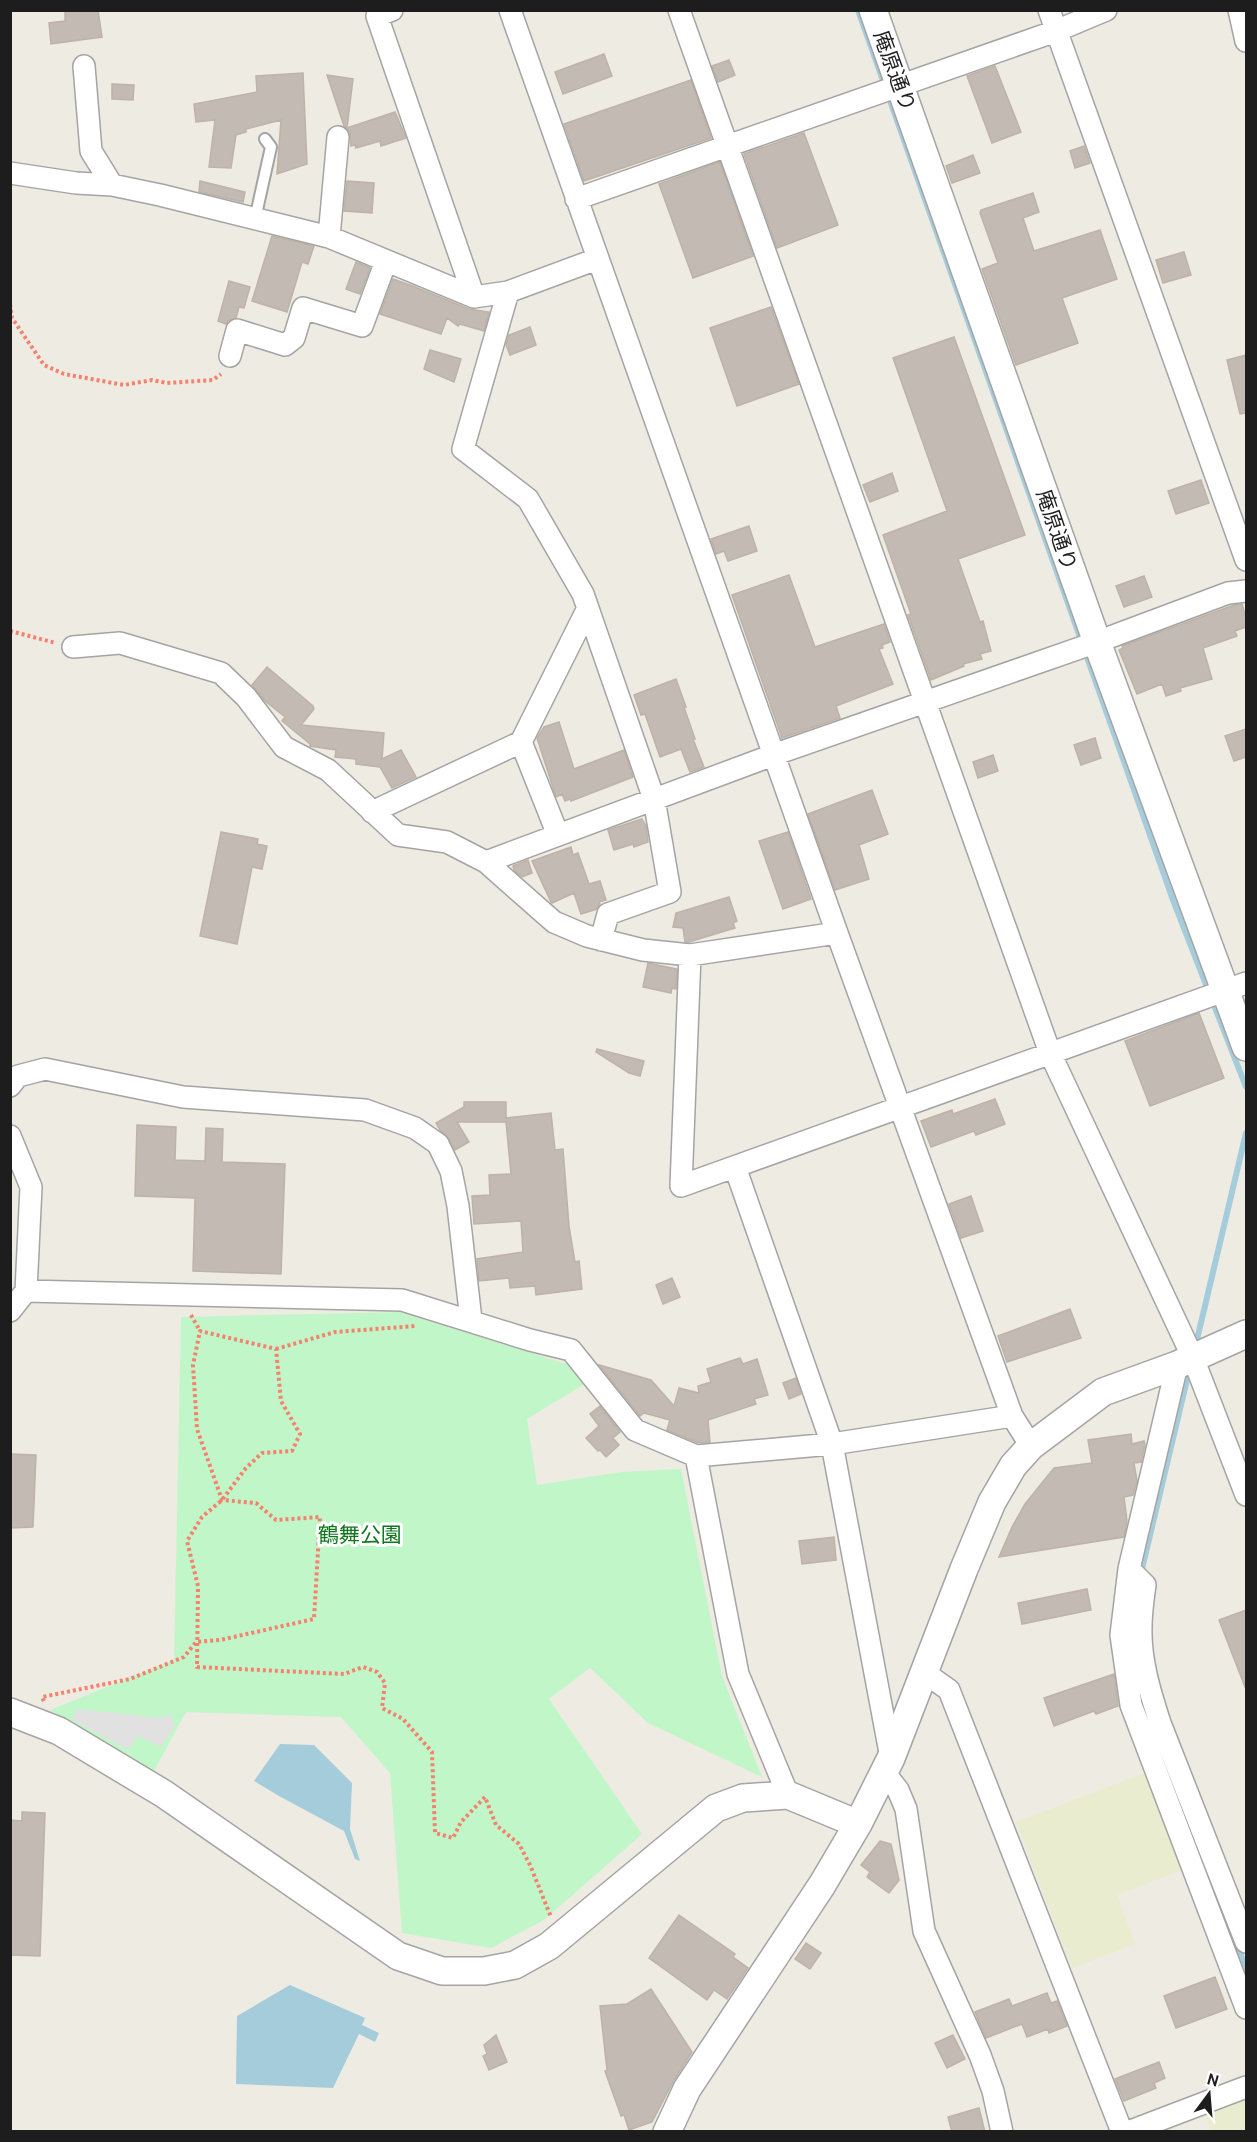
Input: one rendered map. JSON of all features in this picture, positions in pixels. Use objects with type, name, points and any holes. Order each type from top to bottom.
[{"type":"street","points":[[392,10],[377,16],[474,297]]},
{"type":"street","points":[[510,10],[773,755],[1012,1416],[1031,1446]]},
{"type":"street","points":[[679,10],[1050,1053],[1185,1362],[1246,1495]]},
{"type":"street","name":"庵原通り","points":[[873,10],[1097,642],[1235,987],[1246,1047]]},
{"type":"street","points":[[1048,10],[1246,560]]},
{"type":"street","points":[[576,199],[1056,31],[1106,10]]},
{"type":"street","points":[[1239,10],[1246,41]]},
{"type":"street","points":[[84,66],[91,151],[112,185]]},
{"type":"street","points":[[329,237],[338,137]]},
{"type":"street","points":[[10,173],[76,183],[112,185],[329,237],[474,297],[508,292],[597,259]]},
{"type":"street","points":[[230,356],[237,330],[285,345],[294,338],[303,308],[362,326],[386,261]]},
{"type":"street","points":[[508,292],[463,449],[528,499],[583,594],[654,799],[670,892],[608,914],[601,940]]},
{"type":"street","points":[[486,862],[773,755],[1097,642],[1228,593],[1246,591]]},
{"type":"street","points":[[372,812],[521,742],[588,608]]},
{"type":"street","points":[[73,647],[120,643],[221,673],[246,697],[284,747],[328,770],[398,835],[447,842],[486,862],[554,922],[586,936],[643,951],[690,955],[837,933]]},
{"type":"street","points":[[521,742],[558,835]]},
{"type":"street","points":[[690,955],[681,1186],[1235,987]]},
{"type":"street","points":[[10,1086],[18,1076],[45,1069],[183,1097],[365,1110],[415,1128],[438,1144],[451,1171],[458,1206],[471,1320]]},
{"type":"street","points":[[10,1136],[31,1187],[26,1291],[10,1311]]},
{"type":"street","points":[[735,1167],[832,1444],[887,1765],[906,1809],[924,1931],[980,2055],[993,2091],[1002,2132]]},
{"type":"street","points":[[26,1291],[402,1300],[530,1340],[571,1350],[635,1430],[696,1456],[832,1444],[1012,1416]]},
{"type":"street","points":[[667,2132],[687,2089],[822,1885],[858,1824],[887,1765],[992,1502],[1013,1466],[1031,1446],[1103,1392],[1185,1362],[1246,1334]]},
{"type":"street","points":[[1185,1362],[1129,1569],[1121,1635],[1131,1705],[1246,2008]]},
{"type":"street","points":[[696,1456],[738,1674],[788,1795]]},
{"type":"street","points":[[1129,1569],[1145,1585],[1141,1629],[1144,1668],[1151,1696],[1246,1942]]},
{"type":"street","points":[[924,1673],[949,1690],[1122,2132]]},
{"type":"street","points":[[10,1712],[59,1731],[164,1794],[398,1956],[442,1971],[484,1971],[515,1965],[549,1946],[716,1808],[743,1798],[788,1795],[858,1824]]},
{"type":"street","points":[[1128,2132],[1246,2087]]},
{"type":"lane","points":[[255,219],[271,147],[266,139]]},
{"type":"path","points":[[10,304],[12,318],[44,365],[64,374],[124,385],[152,381],[167,383],[213,380],[225,371],[230,356]]},
{"type":"path","points":[[10,631],[73,647]]},
{"type":"path","points":[[222,1500],[197,1429],[193,1365],[200,1331],[276,1349],[335,1332],[418,1326]]},
{"type":"path","points":[[276,1349],[281,1401],[300,1434],[292,1451],[262,1453],[246,1468],[222,1500],[202,1517],[187,1541],[198,1586],[197,1667],[344,1674],[363,1667],[377,1672],[385,1683],[382,1708],[403,1719],[432,1752],[435,1833],[453,1838],[462,1822],[485,1797],[496,1825],[519,1844],[531,1865],[559,1937]]},
{"type":"path","points":[[59,1731],[42,1697],[130,1679],[184,1657],[196,1642],[220,1640],[314,1619],[320,1517],[276,1520],[256,1503],[222,1500]]},
{"type":"green space","name":"鶴舞公園","points":[[400,1312],[566,1364],[588,1382],[527,1419],[537,1485],[621,1472],[681,1469],[722,1676],[762,1777],[648,1723],[590,1668],[549,1699],[642,1834],[544,1920],[491,1948],[402,1933],[390,1773],[341,1717],[186,1712],[154,1771],[50,1710],[174,1660],[181,1317]]},
{"type":"green space","points":[[1145,1773],[1182,1870],[1117,1895],[1135,1944],[1072,1968],[1016,1822]]},
{"type":"green space","points":[[1246,2097],[1246,2131],[1211,2131],[1204,2113]]},
{"type":"shaded area","points":[[77,1709],[161,1718],[171,1715],[175,1726],[161,1747],[138,1736],[128,1750],[72,1720]]},
{"type":"water","points":[[280,1744],[314,1745],[352,1783],[350,1829],[360,1861],[355,1859],[344,1831],[254,1781]]},
{"type":"water","points":[[290,1985],[365,2018],[362,2025],[379,2033],[375,2042],[359,2034],[333,2088],[236,2084],[237,2016]]},
{"type":"building","points":[[65,10],[98,10],[102,37],[51,44],[49,23],[65,21]]},
{"type":"building","points":[[604,54],[612,76],[563,94],[555,72]]},
{"type":"building","points":[[729,60],[735,75],[718,82],[712,66]]},
{"type":"building","points":[[995,66],[1021,132],[992,143],[967,76]]},
{"type":"building","points":[[303,73],[307,164],[277,174],[281,120],[246,129],[246,132],[236,135],[231,168],[209,167],[215,120],[196,122],[194,104],[257,92],[256,76]]},
{"type":"building","points":[[327,75],[353,79],[347,128],[395,112],[406,138],[381,146],[380,141],[356,148],[355,145],[351,146],[350,132],[344,126]]},
{"type":"building","points":[[691,80],[711,138],[584,181],[564,124]]},
{"type":"building","points":[[112,84],[134,85],[133,100],[112,99]]},
{"type":"building","points":[[804,133],[838,225],[777,248],[744,154]]},
{"type":"building","points":[[1084,146],[1090,163],[1075,168],[1070,151]]},
{"type":"building","points":[[973,155],[980,173],[952,183],[946,166]]},
{"type":"building","points":[[720,162],[753,256],[693,278],[659,184]]},
{"type":"building","points":[[200,181],[245,192],[243,202],[199,192]]},
{"type":"building","points":[[347,181],[374,183],[372,213],[344,211]]},
{"type":"building","points":[[1033,193],[1039,212],[1023,218],[1034,251],[1100,230],[1117,279],[1062,298],[1078,343],[1016,365],[982,269],[998,263],[980,213],[981,210]]},
{"type":"building","points":[[272,236],[314,246],[308,264],[302,262],[287,312],[252,301]]},
{"type":"building","points":[[1184,252],[1191,275],[1163,283],[1156,260]]},
{"type":"building","points":[[356,262],[370,268],[360,294],[346,289]]},
{"type":"building","points":[[393,279],[469,309],[489,312],[484,331],[460,324],[458,326],[447,318],[441,334],[380,314]]},
{"type":"building","points":[[229,281],[250,287],[244,308],[239,307],[236,318],[229,320],[226,324],[218,321]]},
{"type":"building","points":[[771,307],[799,384],[737,406],[710,328]]},
{"type":"building","points":[[530,327],[536,345],[510,355],[506,345],[509,335]]},
{"type":"building","points":[[954,337],[1025,535],[958,559],[980,622],[983,621],[991,651],[980,654],[982,659],[963,664],[964,666],[931,680],[883,535],[947,511],[893,358]]},
{"type":"building","points":[[430,350],[461,359],[454,382],[424,369]]},
{"type":"building","points":[[1246,355],[1246,413],[1240,414],[1227,360]]},
{"type":"building","points":[[892,473],[898,491],[870,502],[863,485]]},
{"type":"building","points":[[1201,480],[1209,503],[1176,514],[1168,491]]},
{"type":"building","points":[[749,526],[757,551],[728,561],[724,551],[716,554],[711,539]]},
{"type":"building","points":[[789,575],[815,647],[884,624],[890,642],[879,649],[893,684],[836,706],[840,718],[782,738],[732,595]]},
{"type":"building","points":[[1144,576],[1152,597],[1124,607],[1116,586]]},
{"type":"building","points":[[1242,604],[1246,627],[1235,631],[1237,636],[1203,648],[1212,679],[1180,688],[1181,691],[1166,696],[1162,684],[1137,694],[1119,650],[1123,648],[1122,646]]},
{"type":"building","points":[[267,667],[313,706],[314,709],[301,725],[384,733],[382,759],[401,750],[416,777],[392,788],[380,767],[356,764],[356,759],[335,757],[336,750],[310,746],[282,721],[285,717],[265,701],[252,685]]},
{"type":"building","points":[[676,679],[695,739],[693,739],[704,767],[690,772],[681,749],[660,757],[645,714],[641,715],[634,695]]},
{"type":"building","points":[[559,722],[574,769],[624,750],[633,777],[571,801],[570,799],[565,801],[562,794],[556,797],[537,738],[544,727]]},
{"type":"building","points":[[1246,729],[1246,757],[1234,761],[1225,736]]},
{"type":"building","points":[[1095,738],[1101,758],[1081,765],[1074,745]]},
{"type":"building","points":[[993,755],[998,771],[978,778],[973,762]]},
{"type":"building","points":[[872,790],[888,834],[859,845],[869,879],[835,890],[808,814]]},
{"type":"building","points":[[642,819],[646,826],[648,842],[614,850],[608,830]]},
{"type":"building","points":[[221,832],[258,839],[257,844],[267,846],[262,869],[252,867],[237,944],[200,936]]},
{"type":"building","points":[[788,832],[811,899],[783,909],[759,841]]},
{"type":"building","points":[[571,847],[573,855],[578,853],[589,884],[600,881],[606,900],[599,902],[597,909],[581,914],[574,893],[551,902],[532,861]]},
{"type":"building","points":[[528,860],[532,873],[522,877],[513,866]]},
{"type":"building","points":[[729,897],[737,921],[733,923],[735,928],[685,942],[683,928],[673,927],[676,913]]},
{"type":"building","points":[[648,963],[677,969],[676,989],[672,988],[671,993],[643,987]]},
{"type":"building","points":[[1199,1013],[1224,1078],[1150,1106],[1125,1041]]},
{"type":"building","points":[[597,1049],[644,1061],[640,1076],[629,1073],[596,1052]]},
{"type":"building","points":[[995,1099],[1005,1124],[976,1135],[974,1131],[931,1147],[921,1121],[952,1110],[953,1114]]},
{"type":"building","points":[[464,1102],[506,1102],[506,1118],[551,1113],[555,1150],[563,1149],[569,1226],[575,1262],[579,1261],[582,1289],[536,1295],[535,1286],[510,1288],[509,1278],[479,1281],[477,1259],[523,1252],[521,1221],[474,1224],[472,1196],[490,1195],[489,1175],[511,1174],[506,1122],[457,1122],[469,1142],[455,1150],[449,1138],[440,1130],[436,1123],[464,1107]]},
{"type":"building","points":[[137,1125],[176,1127],[175,1160],[205,1161],[206,1128],[223,1129],[222,1162],[285,1164],[281,1274],[193,1271],[195,1198],[135,1196]]},
{"type":"building","points":[[971,1196],[983,1231],[961,1238],[949,1204]]},
{"type":"building","points":[[672,1278],[680,1297],[663,1304],[656,1285]]},
{"type":"building","points":[[1070,1309],[1081,1338],[1007,1362],[998,1336]]},
{"type":"building","points":[[740,1358],[743,1364],[757,1359],[768,1395],[754,1399],[756,1404],[708,1420],[710,1442],[703,1443],[667,1430],[670,1420],[644,1413],[640,1416],[599,1365],[651,1380],[674,1406],[679,1388],[699,1393],[698,1386],[711,1382],[707,1369]]},
{"type":"building","points":[[796,1378],[801,1394],[789,1399],[783,1383]]},
{"type":"building","points":[[600,1406],[620,1432],[613,1438],[619,1445],[606,1457],[586,1438],[599,1426],[590,1414]]},
{"type":"building","points":[[1131,1434],[1132,1444],[1144,1441],[1145,1445],[1141,1462],[1134,1463],[1137,1481],[1133,1495],[1124,1497],[1127,1521],[1124,1537],[999,1557],[1025,1504],[1054,1468],[1092,1463],[1088,1440]]},
{"type":"building","points":[[10,1454],[36,1455],[33,1527],[10,1528]]},
{"type":"building","points":[[834,1537],[836,1560],[802,1564],[799,1541]]},
{"type":"building","points":[[1087,1589],[1091,1610],[1022,1624],[1018,1603]]},
{"type":"building","points":[[1246,1610],[1246,1687],[1245,1687],[1219,1620]]},
{"type":"building","points":[[1114,1674],[1118,1706],[1096,1714],[1094,1711],[1054,1726],[1044,1698]]},
{"type":"building","points":[[22,1812],[45,1813],[40,1956],[10,1955],[10,1820],[22,1821]]},
{"type":"building","points":[[880,1841],[891,1844],[899,1880],[889,1893],[867,1877],[870,1872],[861,1865]]},
{"type":"building","points":[[679,1915],[735,1954],[733,1957],[748,1968],[727,1999],[714,1990],[707,2000],[649,1958]]},
{"type":"building","points":[[806,1943],[821,1953],[810,1969],[795,1959]]},
{"type":"building","points":[[1215,1977],[1227,2009],[1176,2028],[1164,1996]]},
{"type":"building","points":[[651,1989],[692,2052],[652,2122],[629,2130],[624,2115],[621,2116],[605,2071],[607,2070],[600,2006],[627,2004]]},
{"type":"building","points":[[1047,1993],[1051,2003],[1057,2001],[1067,2026],[1049,2033],[1048,2029],[1027,2037],[1022,2024],[986,2038],[975,2012],[1009,1999],[1012,2006]]},
{"type":"building","points":[[496,2035],[507,2062],[489,2070],[483,2056],[487,2054],[484,2045]]},
{"type":"building","points":[[953,2035],[965,2059],[947,2068],[935,2043]]},
{"type":"building","points":[[1159,2062],[1165,2078],[1154,2083],[1156,2088],[1124,2101],[1115,2079]]},
{"type":"building","points":[[979,2108],[985,2132],[952,2132],[948,2117]]},
{"type":"waterway","points":[[858,10],[1173,900],[1246,1087]]},
{"type":"waterway","points":[[1195,1348],[1246,1133]]},
{"type":"waterway","points":[[1141,1573],[1190,1367]]},
{"type":"waterway","points":[[1236,1942],[1246,1969]]}]
